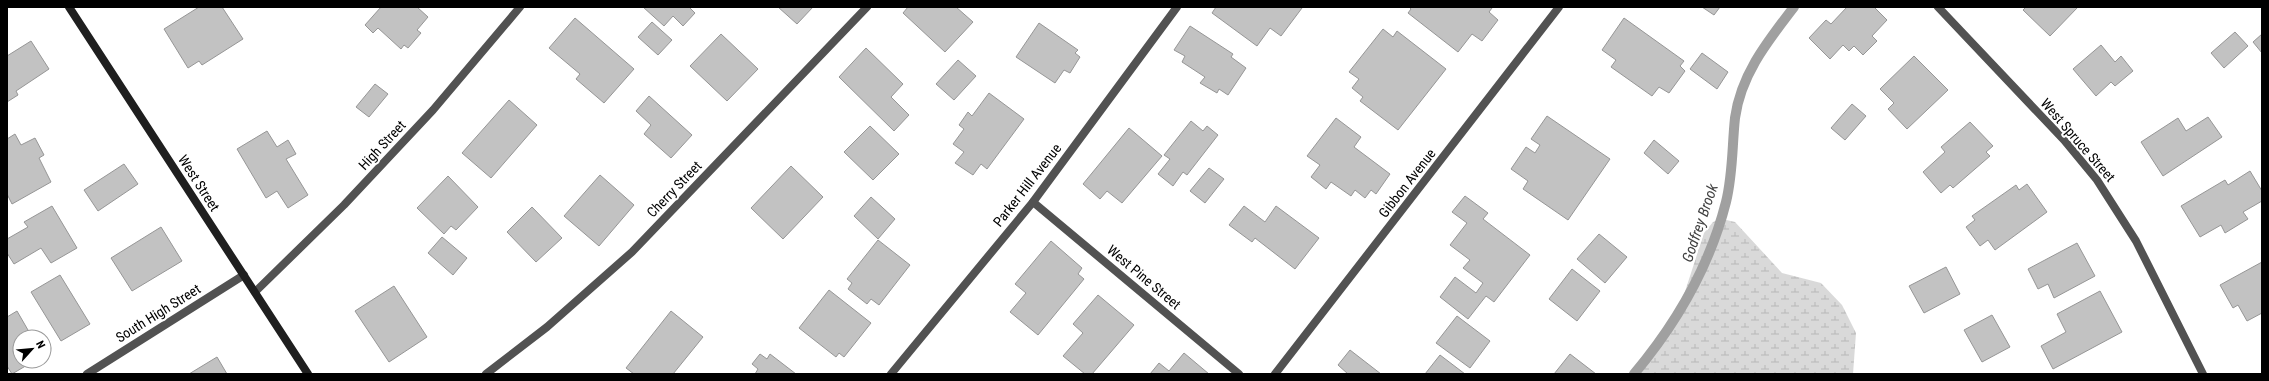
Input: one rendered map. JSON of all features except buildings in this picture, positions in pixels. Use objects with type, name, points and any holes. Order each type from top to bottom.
[{"type":"street","name":"West Street","points":[[69,7],[308,374]]},
{"type":"street","name":"High Street","points":[[255,292],[344,205],[433,110],[520,7]]},
{"type":"street","name":"Cherry Street","points":[[486,374],[547,326],[632,252],[867,7]]},
{"type":"street","name":"Parker Hill Avenue","points":[[891,374],[1033,202],[1177,7]]},
{"type":"street","name":"Gibbon Avenue","points":[[1275,374],[1559,7]]},
{"type":"street","name":"West Spruce Street","points":[[1938,7],[2064,140],[2098,180],[2136,241],[2203,374]]},
{"type":"street","name":"West Pine Street","points":[[1033,202],[1239,374]]},
{"type":"street","name":"South High Street","points":[[87,374],[244,274]]},
{"type":"green space","points":[[1722,219],[1735,222],[1782,273],[1821,283],[1842,305],[1856,333],[1853,374],[1634,374],[1679,310],[1704,233],[1713,222]]},
{"type":"waterway","name":"Godfrey Brook","points":[[1634,374],[1664,335],[1690,293],[1701,271],[1711,248],[1726,202],[1731,170],[1735,118],[1743,87],[1765,45],[1794,7]]}]
